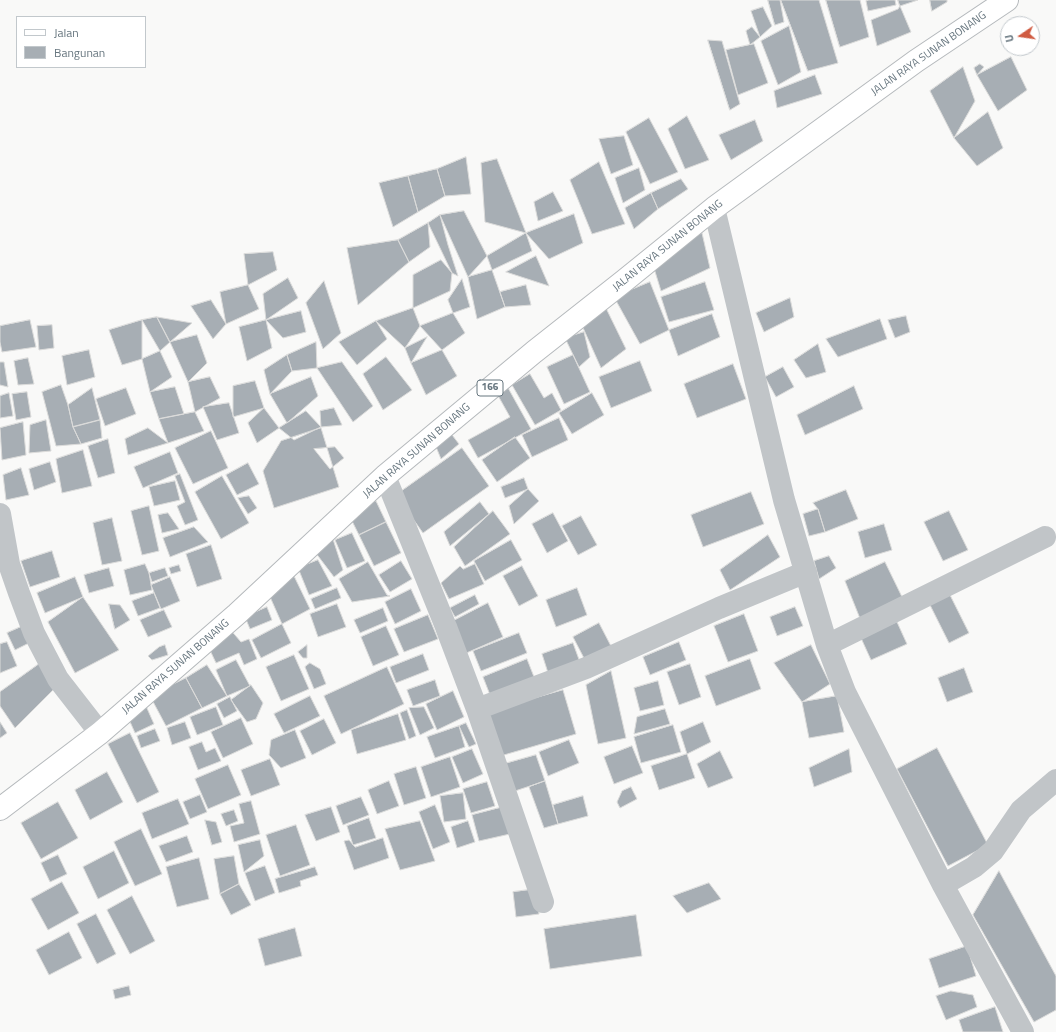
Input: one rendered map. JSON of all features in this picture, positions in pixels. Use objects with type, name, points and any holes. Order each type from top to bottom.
[{"type":"main road","name":"JALAN RAYA SUNAN BONANG","points":[[0,809],[100,733],[237,614],[385,476],[534,352],[714,208],[916,61],[1006,0]]},
{"type":"street","points":[[714,208],[784,500],[827,645],[844,692],[943,885],[1023,1032]]},
{"type":"street","points":[[385,476],[446,627],[477,709],[543,902]]},
{"type":"street","points":[[0,514],[9,564],[34,633],[58,679],[100,733]]},
{"type":"street","points":[[827,645],[1045,537]]},
{"type":"street","points":[[477,709],[586,668],[719,608],[806,572]]},
{"type":"street","points":[[943,885],[974,867],[993,851],[1021,810],[1056,780]]},
{"type":"building","points":[[768,0],[780,0],[784,22],[775,25]]},
{"type":"building","points":[[781,0],[819,0],[838,63],[808,71]]},
{"type":"building","points":[[826,0],[860,0],[869,37],[840,47]]},
{"type":"building","points":[[895,0],[896,5],[868,11],[866,1]]},
{"type":"building","points":[[898,0],[918,0],[900,6]]},
{"type":"building","points":[[930,0],[947,0],[947,2],[932,11]]},
{"type":"building","points":[[900,6],[911,32],[877,46],[871,20],[898,9]]},
{"type":"building","points":[[763,7],[772,26],[760,37],[751,11]]},
{"type":"building","points":[[789,26],[801,72],[778,85],[761,41]]},
{"type":"building","points":[[752,27],[760,37],[750,45],[746,31]]},
{"type":"building","points":[[708,40],[722,41],[740,104],[730,110]]},
{"type":"building","points":[[754,44],[768,83],[738,95],[726,50]]},
{"type":"building","points":[[1011,57],[1027,90],[998,111],[977,75]]},
{"type":"building","points":[[980,64],[984,67],[977,75],[974,68]]},
{"type":"building","points":[[963,67],[975,101],[954,138],[930,91]]},
{"type":"building","points":[[815,75],[822,94],[777,108],[774,91]]},
{"type":"building","points":[[988,112],[1003,148],[977,166],[954,138]]},
{"type":"building","points":[[687,116],[709,160],[685,169],[668,129]]},
{"type":"building","points":[[649,118],[678,172],[650,184],[626,132]]},
{"type":"building","points":[[755,120],[763,141],[731,160],[719,135]]},
{"type":"building","points":[[624,136],[633,165],[611,174],[599,139]]},
{"type":"building","points":[[466,157],[471,194],[445,196],[437,169]]},
{"type":"building","points":[[497,159],[526,233],[485,222],[481,163]]},
{"type":"building","points":[[599,162],[625,224],[592,234],[570,180]]},
{"type":"building","points":[[639,168],[645,190],[623,203],[615,178]]},
{"type":"building","points":[[437,169],[445,196],[418,212],[408,176]]},
{"type":"building","points":[[408,176],[418,212],[393,227],[379,183]]},
{"type":"building","points":[[681,179],[688,189],[658,209],[651,193]]},
{"type":"building","points":[[553,192],[563,211],[538,221],[534,202]]},
{"type":"building","points":[[651,193],[658,209],[634,229],[625,208]]},
{"type":"building","points":[[464,211],[487,256],[468,277],[440,215]]},
{"type":"building","points":[[574,214],[583,243],[549,259],[526,233]]},
{"type":"building","points":[[440,215],[458,276],[452,273],[428,223]]},
{"type":"building","points":[[428,223],[430,247],[409,262],[398,240]]},
{"type":"building","points":[[526,233],[532,251],[492,270],[487,256]]},
{"type":"building","points":[[702,233],[710,268],[661,291],[653,265]]},
{"type":"building","points":[[398,240],[409,262],[358,305],[347,248]]},
{"type":"building","points":[[273,252],[277,270],[248,285],[244,254]]},
{"type":"building","points":[[536,256],[549,286],[506,272]]},
{"type":"building","points":[[441,260],[452,273],[450,291],[413,308],[413,275]]},
{"type":"building","points":[[492,270],[505,307],[477,319],[468,277]]},
{"type":"building","points":[[288,278],[298,298],[266,320],[263,294]]},
{"type":"building","points":[[462,279],[470,307],[453,313],[448,300]]},
{"type":"building","points":[[324,281],[341,333],[323,349],[306,303]]},
{"type":"building","points":[[650,282],[669,330],[640,344],[614,297]]},
{"type":"building","points":[[705,282],[714,310],[669,322],[661,297]]},
{"type":"building","points":[[248,285],[259,309],[226,324],[220,292]]},
{"type":"building","points":[[526,285],[531,305],[505,307],[500,292]]},
{"type":"building","points":[[790,298],[794,317],[764,332],[756,313]]},
{"type":"building","points":[[211,300],[226,324],[213,339],[191,306]]},
{"type":"building","points":[[604,304],[626,349],[601,368],[580,321]]},
{"type":"building","points":[[413,308],[420,326],[405,348],[376,321]]},
{"type":"building","points":[[301,311],[306,332],[283,338],[266,320]]},
{"type":"building","points":[[453,313],[465,333],[442,350],[420,326]]},
{"type":"building","points":[[712,314],[720,337],[678,356],[669,330]]},
{"type":"building","points":[[906,316],[910,332],[895,338],[888,320]]},
{"type":"building","points":[[157,317],[170,342],[160,351],[142,320]]},
{"type":"building","points":[[157,317],[192,323],[170,342]]},
{"type":"building","points":[[880,319],[887,339],[838,357],[826,339]]},
{"type":"building","points":[[30,320],[36,347],[2,352],[0,342],[0,326]]},
{"type":"building","points":[[142,320],[142,359],[122,365],[109,330]]},
{"type":"building","points":[[266,320],[272,348],[247,361],[239,327]]},
{"type":"building","points":[[376,321],[387,339],[357,365],[339,342]]},
{"type":"building","points":[[52,325],[54,348],[39,350],[37,326]]},
{"type":"building","points":[[584,332],[590,357],[579,367],[565,338]]},
{"type":"building","points":[[197,335],[207,363],[188,382],[170,342]]},
{"type":"building","points":[[427,337],[411,363],[405,348]]},
{"type":"building","points":[[316,342],[317,368],[292,371],[287,355]]},
{"type":"building","points":[[818,344],[826,372],[806,378],[794,360]]},
{"type":"building","points":[[89,350],[95,377],[67,385],[62,356]]},
{"type":"building","points":[[442,350],[457,376],[426,395],[411,363]]},
{"type":"building","points":[[160,351],[172,377],[150,392],[142,359]]},
{"type":"building","points":[[287,355],[292,371],[270,394],[264,370]]},
{"type":"building","points":[[573,355],[590,392],[564,404],[547,367]]},
{"type":"building","points":[[386,357],[412,390],[383,410],[363,374]]},
{"type":"building","points":[[28,358],[34,384],[18,385],[14,361]]},
{"type":"building","points":[[640,361],[652,391],[611,408],[599,377]]},
{"type":"building","points":[[0,362],[4,362],[8,387],[0,385]]},
{"type":"building","points":[[342,362],[373,406],[353,422],[317,368]]},
{"type":"building","points":[[733,364],[746,399],[697,418],[684,384]]},
{"type":"building","points":[[783,367],[794,387],[776,397],[765,377]]},
{"type":"building","points":[[530,374],[544,398],[552,393],[561,410],[535,425],[512,385]]},
{"type":"building","points":[[210,377],[220,398],[195,412],[188,382]]},
{"type":"building","points":[[311,377],[318,396],[287,423],[270,394]]},
{"type":"building","points":[[255,381],[264,408],[233,417],[233,386]]},
{"type":"building","points":[[61,385],[68,405],[73,427],[81,444],[56,446],[42,392]]},
{"type":"building","points":[[507,386],[531,429],[478,458],[468,440],[510,417],[496,392]]},
{"type":"building","points":[[854,386],[863,409],[805,435],[797,415]]},
{"type":"building","points":[[175,387],[184,414],[159,419],[150,392]]},
{"type":"building","points":[[92,388],[100,420],[73,427],[68,405]]},
{"type":"building","points":[[126,388],[136,414],[105,426],[96,399]]},
{"type":"building","points":[[27,392],[31,417],[16,420],[12,394]]},
{"type":"building","points":[[9,393],[13,416],[0,418],[0,396]]},
{"type":"building","points":[[592,393],[604,415],[572,434],[559,413]]},
{"type":"building","points":[[229,403],[239,433],[217,440],[203,407]]},
{"type":"building","points":[[264,408],[279,428],[257,443],[248,423]]},
{"type":"building","points":[[334,408],[342,425],[321,427],[320,411]]},
{"type":"building","points":[[306,411],[321,427],[294,440],[279,428]]},
{"type":"building","points":[[195,412],[204,431],[168,443],[159,419]]},
{"type":"building","points":[[559,418],[568,440],[532,457],[522,435]]},
{"type":"building","points":[[46,420],[51,451],[29,453],[30,425]]},
{"type":"building","points":[[100,420],[102,438],[81,444],[73,427]]},
{"type":"building","points":[[23,422],[26,455],[2,460],[0,428]]},
{"type":"building","points":[[148,428],[168,443],[128,455],[125,439]]},
{"type":"building","points":[[321,428],[339,487],[274,508],[263,471],[281,441]]},
{"type":"building","points":[[211,431],[228,468],[193,484],[175,448]]},
{"type":"building","points":[[449,431],[459,444],[441,459],[434,442]]},
{"type":"building","points":[[515,437],[530,458],[497,482],[482,460]]},
{"type":"building","points":[[108,439],[115,473],[98,478],[88,446]]},
{"type":"building","points":[[335,447],[344,458],[330,469],[314,449]]},
{"type":"building","points":[[462,448],[489,486],[423,533],[396,495]]},
{"type":"building","points":[[83,450],[92,486],[62,493],[56,459]]},
{"type":"building","points":[[170,452],[178,473],[143,488],[134,467]]},
{"type":"building","points":[[50,462],[56,482],[34,490],[29,469]]},
{"type":"building","points":[[248,463],[259,484],[237,495],[226,475]]},
{"type":"building","points":[[21,468],[29,495],[6,500],[3,475]]},
{"type":"building","points":[[180,474],[198,520],[185,525],[177,506],[185,502],[175,476]]},
{"type":"building","points":[[222,476],[249,523],[221,539],[195,492]]},
{"type":"building","points":[[524,478],[528,489],[505,498],[501,487]]},
{"type":"building","points":[[175,481],[180,500],[154,506],[149,487]]},
{"type":"building","points":[[528,489],[539,501],[514,524],[509,506]]},
{"type":"building","points":[[846,490],[858,519],[825,532],[818,509],[813,503]]},
{"type":"building","points":[[751,492],[764,524],[703,547],[691,515]]},
{"type":"building","points":[[249,496],[257,508],[248,514],[238,498]]},
{"type":"building","points":[[376,501],[386,522],[359,535],[349,515]]},
{"type":"building","points":[[480,502],[489,514],[450,546],[444,532]]},
{"type":"building","points":[[149,506],[159,551],[142,555],[131,511]]},
{"type":"building","points":[[818,509],[825,532],[809,536],[803,514]]},
{"type":"building","points":[[493,511],[510,534],[465,566],[454,547]]},
{"type":"building","points":[[949,511],[968,550],[943,561],[924,522]]},
{"type":"building","points":[[168,513],[179,529],[162,533],[158,515]]},
{"type":"building","points":[[553,513],[568,541],[547,553],[532,524]]},
{"type":"building","points":[[581,516],[597,545],[578,555],[562,526]]},
{"type":"building","points":[[112,518],[122,561],[102,565],[93,523]]},
{"type":"building","points":[[386,522],[401,553],[374,566],[359,535]]},
{"type":"building","points":[[884,524],[892,550],[865,558],[858,532]]},
{"type":"building","points":[[194,527],[208,542],[170,557],[163,538]]},
{"type":"building","points":[[331,533],[343,570],[334,577],[312,548]]},
{"type":"building","points":[[352,533],[365,561],[347,568],[335,540]]},
{"type":"building","points":[[768,535],[780,557],[730,590],[720,570]]},
{"type":"building","points":[[511,540],[522,560],[485,581],[474,561]]},
{"type":"building","points":[[211,545],[222,579],[197,587],[186,554]]},
{"type":"building","points":[[52,551],[60,577],[30,587],[21,561]]},
{"type":"building","points":[[829,556],[836,568],[819,579],[814,561]]},
{"type":"building","points":[[318,560],[332,586],[309,595],[298,568]]},
{"type":"building","points":[[401,561],[412,579],[390,592],[379,575]]},
{"type":"building","points":[[368,562],[387,595],[390,596],[352,602],[339,579]]},
{"type":"building","points":[[885,562],[904,601],[861,621],[845,581]]},
{"type":"building","points":[[145,564],[149,573],[152,590],[130,595],[124,570]]},
{"type":"building","points":[[475,564],[484,584],[449,599],[441,583],[460,566],[463,569]]},
{"type":"building","points":[[179,565],[181,571],[171,574],[169,568]]},
{"type":"building","points":[[522,566],[538,596],[519,606],[503,576]]},
{"type":"building","points":[[109,568],[114,586],[89,593],[84,575]]},
{"type":"building","points":[[165,568],[168,576],[152,582],[149,573]]},
{"type":"building","points":[[294,576],[310,609],[282,624],[267,590]]},
{"type":"building","points":[[75,577],[83,597],[45,613],[37,593]]},
{"type":"building","points":[[170,577],[180,601],[161,609],[151,585]]},
{"type":"building","points":[[337,588],[341,598],[315,609],[311,599]]},
{"type":"building","points":[[577,588],[587,615],[556,627],[546,600]]},
{"type":"building","points":[[411,589],[421,611],[395,624],[385,602]]},
{"type":"building","points":[[154,593],[160,608],[138,616],[132,601]]},
{"type":"building","points":[[475,595],[479,604],[455,617],[450,608]]},
{"type":"building","points":[[950,595],[969,633],[949,643],[930,605]]},
{"type":"building","points":[[83,597],[119,650],[75,673],[48,622]]},
{"type":"building","points":[[488,603],[503,637],[464,654],[453,621]]},
{"type":"building","points":[[109,604],[120,605],[130,620],[115,629]]},
{"type":"building","points":[[337,604],[346,627],[318,637],[310,614]]},
{"type":"building","points":[[267,607],[272,620],[250,629],[245,617]]},
{"type":"building","points":[[795,607],[803,626],[777,636],[770,617]]},
{"type":"building","points":[[383,608],[388,621],[360,633],[354,620]]},
{"type":"building","points":[[164,610],[172,627],[148,637],[140,620]]},
{"type":"building","points":[[744,614],[758,651],[728,662],[714,626]]},
{"type":"building","points":[[428,615],[438,639],[404,652],[394,629]]},
{"type":"building","points":[[897,622],[907,644],[871,660],[861,638]]},
{"type":"building","points":[[599,623],[612,648],[586,662],[573,637]]},
{"type":"building","points":[[282,624],[291,643],[261,658],[252,640]]},
{"type":"building","points":[[23,626],[31,642],[15,650],[7,633]]},
{"type":"building","points":[[386,626],[399,655],[373,666],[361,637]]},
{"type":"building","points":[[229,628],[241,642],[249,639],[257,659],[244,665],[239,653],[216,663],[208,646]]},
{"type":"building","points":[[519,633],[527,653],[481,671],[473,651]]},
{"type":"building","points":[[7,642],[17,666],[0,673],[0,644]]},
{"type":"building","points":[[679,642],[686,660],[650,675],[643,657]]},
{"type":"building","points":[[573,643],[581,665],[549,676],[542,654]]},
{"type":"building","points":[[165,645],[168,655],[152,660],[148,656],[159,647]]},
{"type":"building","points":[[307,645],[307,658],[303,658],[298,652]]},
{"type":"building","points":[[811,645],[830,684],[802,702],[774,663]]},
{"type":"building","points":[[423,654],[429,670],[396,683],[390,667]]},
{"type":"building","points":[[294,655],[309,689],[281,701],[266,667]]},
{"type":"building","points":[[527,659],[536,682],[492,700],[483,677]]},
{"type":"building","points":[[750,659],[761,689],[716,706],[705,676]]},
{"type":"building","points":[[236,660],[250,686],[227,696],[216,670]]},
{"type":"building","points":[[310,663],[320,669],[326,684],[314,689],[305,667]]},
{"type":"building","points":[[39,664],[57,686],[15,728],[0,706],[0,692]]},
{"type":"building","points":[[690,664],[701,697],[679,705],[667,672]]},
{"type":"building","points":[[207,665],[227,696],[202,708],[186,678]]},
{"type":"building","points":[[387,667],[404,704],[341,734],[324,696]]},
{"type":"building","points":[[964,668],[973,692],[947,702],[938,678]]},
{"type":"building","points":[[611,671],[626,738],[598,744],[586,685]]},
{"type":"building","points":[[186,678],[202,708],[166,726],[150,696]]},
{"type":"building","points":[[435,680],[440,696],[413,706],[407,690]]},
{"type":"building","points":[[658,681],[664,705],[640,711],[634,688]]},
{"type":"building","points":[[251,685],[263,703],[256,719],[247,722],[231,700]]},
{"type":"building","points":[[563,690],[576,734],[497,757],[484,713]]},
{"type":"building","points":[[453,691],[464,717],[437,730],[426,704]]},
{"type":"building","points":[[310,696],[320,716],[284,733],[274,714]]},
{"type":"building","points":[[837,696],[844,732],[809,738],[802,702]]},
{"type":"building","points":[[230,697],[237,711],[224,718],[217,704]]},
{"type":"building","points":[[146,706],[154,724],[135,733],[127,715]]},
{"type":"building","points":[[216,707],[223,725],[197,735],[190,717]]},
{"type":"building","points":[[424,707],[434,728],[420,735],[409,708]]},
{"type":"building","points":[[665,709],[670,724],[634,734],[637,717]]},
{"type":"building","points":[[407,710],[416,736],[409,739],[400,713]]},
{"type":"building","points":[[398,714],[406,740],[357,754],[351,730]]},
{"type":"building","points":[[241,718],[253,744],[223,758],[211,732]]},
{"type":"building","points":[[324,719],[336,743],[312,755],[300,731]]},
{"type":"building","points":[[0,722],[7,733],[0,738]]},
{"type":"building","points":[[185,722],[191,738],[172,745],[167,728]]},
{"type":"building","points":[[703,722],[711,742],[687,754],[680,732]]},
{"type":"building","points":[[466,723],[476,744],[469,747],[459,726]]},
{"type":"building","points":[[673,725],[681,752],[641,763],[634,737]]},
{"type":"building","points":[[459,726],[465,747],[435,758],[427,737]]},
{"type":"building","points":[[155,729],[160,741],[141,748],[137,736]]},
{"type":"building","points":[[295,730],[306,758],[281,768],[269,755],[271,740]]},
{"type":"building","points":[[130,733],[159,792],[137,803],[108,744]]},
{"type":"building","points":[[569,740],[579,763],[548,776],[539,752]]},
{"type":"building","points":[[202,742],[206,752],[215,748],[221,761],[198,770],[189,747]]},
{"type":"building","points":[[632,746],[643,773],[614,784],[604,757]]},
{"type":"building","points":[[937,748],[988,845],[948,866],[897,769]]},
{"type":"building","points":[[472,749],[483,774],[463,783],[452,757]]},
{"type":"building","points":[[849,749],[852,772],[814,787],[809,768]]},
{"type":"building","points":[[720,751],[733,778],[708,788],[697,764]]},
{"type":"building","points":[[687,754],[695,778],[659,790],[651,766]]},
{"type":"building","points":[[536,755],[545,781],[512,792],[504,764]]},
{"type":"building","points":[[450,757],[460,787],[431,797],[421,767]]},
{"type":"building","points":[[270,759],[280,785],[251,796],[241,770]]},
{"type":"building","points":[[228,765],[241,795],[208,809],[195,779]]},
{"type":"building","points":[[416,767],[426,798],[404,805],[394,774]]},
{"type":"building","points":[[107,772],[123,802],[90,820],[75,790]]},
{"type":"building","points":[[389,781],[399,806],[377,814],[368,790]]},
{"type":"building","points":[[545,781],[558,824],[544,828],[529,787]]},
{"type":"building","points":[[487,782],[495,806],[471,813],[463,789]]},
{"type":"building","points":[[631,787],[637,799],[620,808],[617,802],[622,791]]},
{"type":"building","points":[[463,793],[466,819],[444,822],[440,796]]},
{"type":"building","points":[[200,795],[207,812],[190,819],[183,802]]},
{"type":"building","points":[[583,796],[588,816],[558,824],[553,805]]},
{"type":"building","points":[[361,797],[369,815],[343,825],[336,806]]},
{"type":"building","points":[[178,799],[189,824],[152,839],[142,813]]},
{"type":"building","points":[[251,801],[260,834],[234,842],[230,826],[244,823],[239,804]]},
{"type":"building","points":[[58,802],[78,838],[41,859],[21,823]]},
{"type":"building","points":[[435,805],[450,842],[433,849],[419,812]]},
{"type":"building","points":[[331,807],[340,832],[316,841],[305,815]]},
{"type":"building","points":[[503,807],[510,834],[479,841],[472,815]]},
{"type":"building","points":[[234,810],[238,821],[226,826],[221,814]]},
{"type":"building","points":[[369,818],[376,838],[353,845],[347,826]]},
{"type":"building","points":[[205,820],[216,822],[222,842],[212,845]]},
{"type":"building","points":[[420,821],[435,861],[400,870],[385,829]]},
{"type":"building","points":[[468,821],[475,842],[457,848],[451,827]]},
{"type":"building","points":[[296,825],[310,865],[280,876],[266,835]]},
{"type":"building","points":[[141,829],[162,874],[135,886],[114,842]]},
{"type":"building","points":[[187,836],[193,852],[166,862],[159,846]]},
{"type":"building","points":[[383,838],[389,858],[354,870],[344,841],[349,840],[355,847]]},
{"type":"building","points":[[260,840],[264,856],[244,872],[238,845]]},
{"type":"building","points":[[114,851],[129,883],[98,899],[83,867]]},
{"type":"building","points":[[58,855],[67,874],[50,882],[41,863]]},
{"type":"building","points":[[234,856],[239,884],[220,894],[214,859]]},
{"type":"building","points":[[199,858],[209,899],[177,907],[166,867]]},
{"type":"building","points":[[265,866],[275,893],[255,901],[245,873]]},
{"type":"building","points":[[315,867],[318,875],[300,881],[301,886],[279,893],[275,879]]},
{"type":"building","points":[[999,871],[1056,976],[1056,1010],[1034,1022],[973,915]]},
{"type":"building","points":[[62,882],[79,913],[48,930],[31,899]]},
{"type":"building","points":[[709,883],[721,899],[687,913],[673,896]]},
{"type":"building","points":[[239,884],[251,905],[231,915],[220,894]]},
{"type":"building","points":[[536,889],[539,914],[516,917],[513,892]]},
{"type":"building","points":[[132,896],[155,941],[130,954],[107,910]]},
{"type":"building","points":[[96,914],[116,954],[97,964],[77,924]]},
{"type":"building","points":[[636,915],[642,956],[550,969],[544,929]]},
{"type":"building","points":[[295,928],[302,956],[265,966],[258,939]]},
{"type":"building","points":[[69,932],[82,958],[49,975],[36,950]]},
{"type":"building","points":[[967,946],[976,976],[939,988],[929,959]]},
{"type":"building","points":[[129,986],[131,995],[115,999],[113,990]]},
{"type":"building","points":[[951,991],[973,995],[977,1007],[946,1020],[936,996]]},
{"type":"building","points":[[995,1007],[1003,1032],[963,1032],[959,1020]]}]
